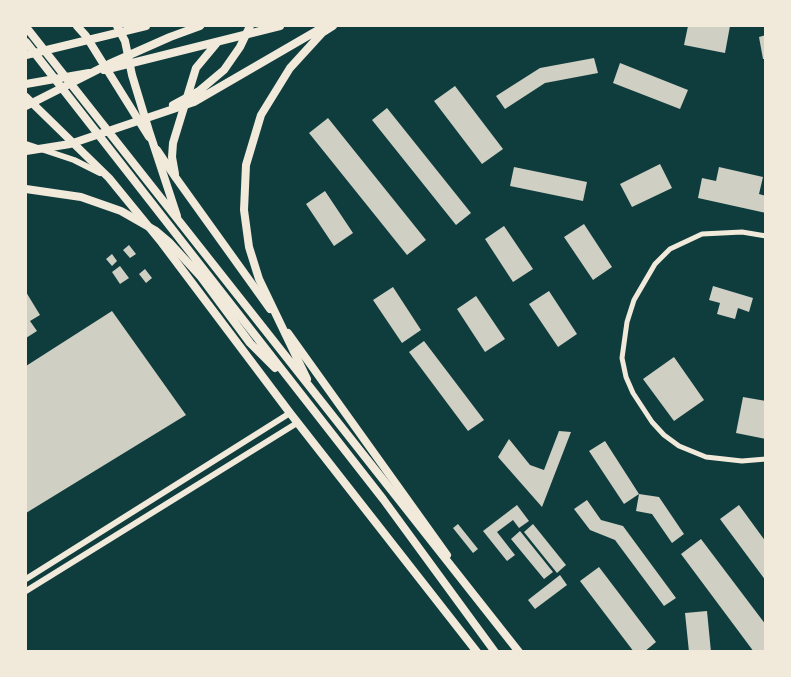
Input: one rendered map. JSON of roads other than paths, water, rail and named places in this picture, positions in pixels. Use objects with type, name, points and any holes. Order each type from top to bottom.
[{"type":"highway","points":[[117,26],[125,41],[132,75],[179,222]]},
{"type":"highway","points":[[26,55],[146,26]]},
{"type":"highway","points":[[26,106],[119,59],[170,36],[200,26]]},
{"type":"highway","points":[[155,116],[199,91],[224,70],[240,47],[250,26]]},
{"type":"highway","points":[[26,151],[70,144],[194,102],[325,26]]},
{"type":"highway","points":[[313,393],[259,279],[249,247],[244,210],[246,165],[261,115],[290,68],[322,33],[333,26]]},
{"type":"highway","points":[[26,27],[391,492],[519,651]]},
{"type":"highway","points":[[26,42],[383,499],[495,651]]},
{"type":"highway","points":[[26,189],[81,197],[121,211],[156,231],[201,277],[250,343],[306,400]]},
{"type":"main road","points":[[77,26],[86,36],[176,178],[431,532],[469,589]]},
{"type":"main road","points":[[26,84],[106,70],[280,26]]},
{"type":"main road","points":[[176,178],[172,157],[173,143],[196,68],[216,43]]},
{"type":"main road","points":[[26,97],[109,178],[162,243],[297,423],[477,651]]},
{"type":"street","points":[[26,144],[90,166],[109,178]]},
{"type":"street","points":[[765,236],[742,232],[702,234],[670,249],[655,264],[634,300],[627,322],[622,358],[626,377],[633,393],[652,423],[672,441],[706,457],[742,461],[765,459]]},
{"type":"street","points":[[26,579],[290,413]]},
{"type":"street","points":[[26,591],[297,423]]}]
